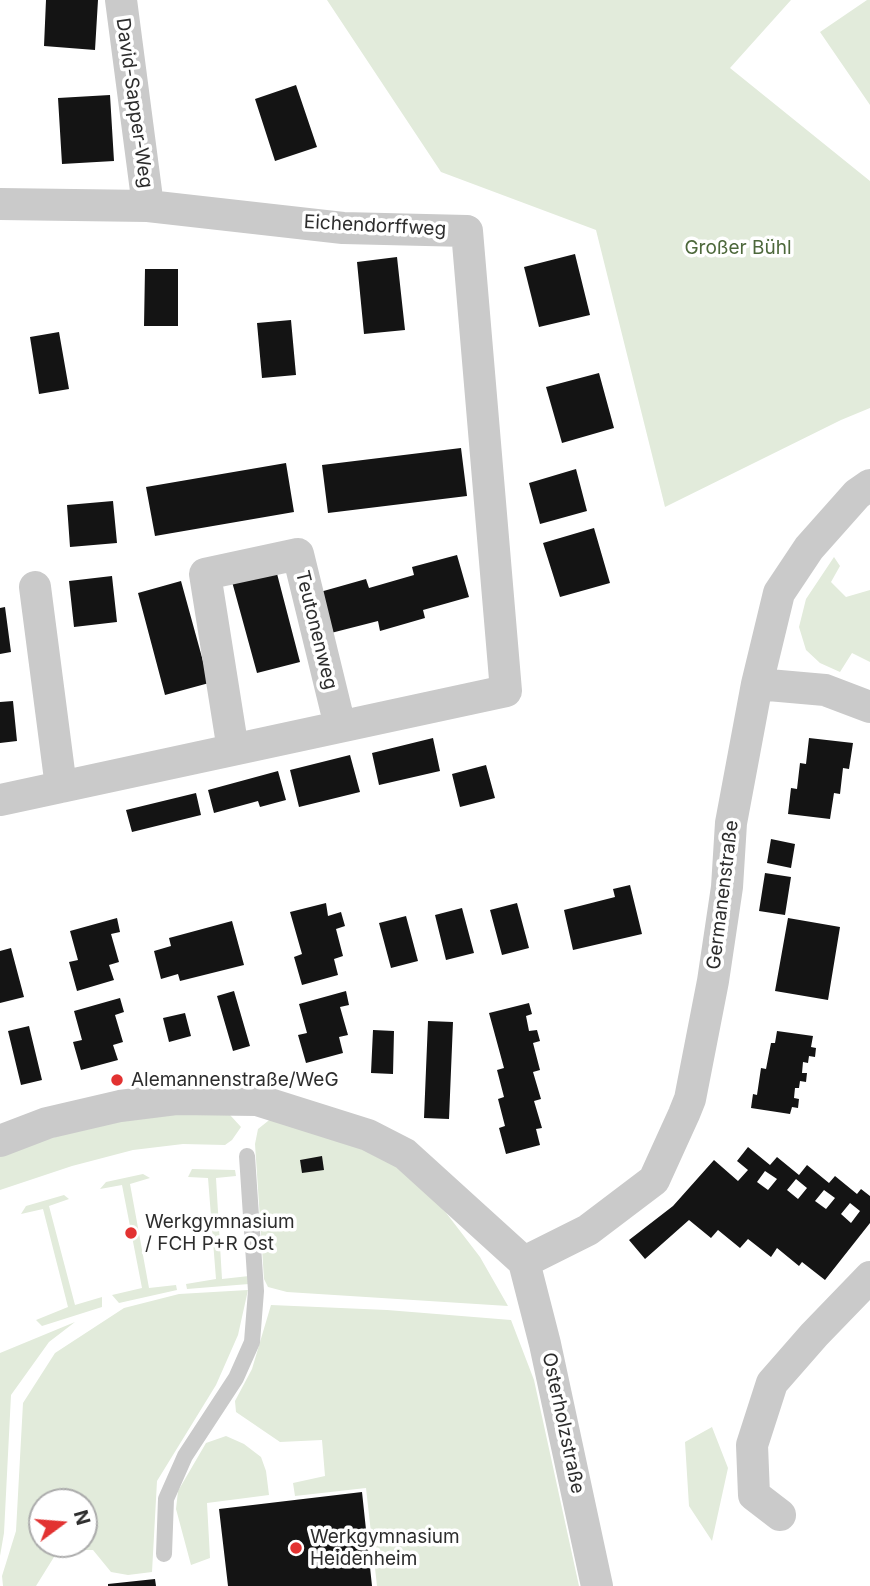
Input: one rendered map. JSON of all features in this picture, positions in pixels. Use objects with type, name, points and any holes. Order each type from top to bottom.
[{"type":"street","name":"David-Sapper-Weg","points":[[121,0],[148,206]]},
{"type":"street","name":"Eichendorffweg","points":[[0,204],[148,206],[343,228],[467,231],[506,691],[340,726]]},
{"type":"street","name":"Germanenstraße","points":[[524,1262],[588,1230],[653,1180],[690,1099],[713,981],[727,887],[731,823],[757,684],[779,593],[809,548],[857,494],[870,485]]},
{"type":"street","name":"Teutonenweg","points":[[233,750],[205,573],[298,554],[340,726]]},
{"type":"street","points":[[35,587],[61,787]]},
{"type":"street","points":[[757,684],[825,690],[870,707]]},
{"type":"street","points":[[0,800],[340,726]]},
{"type":"street","points":[[0,1141],[47,1124],[120,1107],[176,1099],[257,1100],[368,1135],[405,1154],[524,1262]]},
{"type":"street","name":"Osterholzstraße","points":[[524,1262],[545,1344],[597,1586]]},
{"type":"street","points":[[780,1515],[754,1495],[752,1445],[772,1383],[870,1277]]},
{"type":"lane","points":[[164,1554],[166,1499],[185,1457],[236,1378],[252,1342],[256,1290],[247,1156]]},
{"type":"green space","name":"Großer Bühl","points":[[327,0],[791,0],[730,68],[870,181],[870,408],[665,507],[596,230],[441,172]]},
{"type":"green space","points":[[870,0],[870,105],[820,32]]},
{"type":"green space","points":[[834,557],[840,566],[831,582],[846,597],[870,590],[870,662],[852,653],[840,672],[820,663],[806,650],[799,627],[806,599]]},
{"type":"green space","points":[[220,1104],[241,1127],[225,1145],[183,1144],[133,1150],[72,1166],[0,1190],[0,1154],[104,1122]]},
{"type":"green space","points":[[273,1117],[359,1141],[427,1188],[480,1257],[508,1306],[287,1292],[268,1287],[264,1279],[255,1144],[258,1129]]},
{"type":"green space","points":[[192,1169],[235,1170],[236,1176],[216,1178],[222,1279],[249,1276],[249,1284],[187,1289],[186,1284],[216,1279],[208,1178],[188,1177]]},
{"type":"green space","points":[[143,1174],[150,1178],[130,1184],[149,1288],[176,1285],[177,1290],[119,1303],[112,1295],[142,1288],[122,1185],[100,1189],[106,1182]]},
{"type":"green space","points":[[64,1195],[69,1199],[49,1206],[75,1305],[102,1297],[102,1307],[42,1326],[36,1320],[68,1307],[43,1209],[21,1214],[26,1206]]},
{"type":"green space","points":[[248,1290],[238,1335],[216,1385],[157,1481],[152,1572],[128,1575],[111,1572],[98,1556],[98,1488],[28,1488],[28,1558],[53,1558],[36,1586],[3,1586],[2,1576],[16,1531],[23,1403],[55,1353],[124,1308],[179,1294]]},
{"type":"green space","points":[[271,1305],[387,1310],[511,1320],[534,1380],[579,1586],[377,1586],[366,1488],[295,1496],[293,1483],[325,1476],[322,1440],[280,1442],[236,1412],[235,1401],[252,1369]]},
{"type":"green space","points":[[75,1322],[49,1342],[11,1395],[4,1533],[0,1556],[0,1353]]},
{"type":"green space","points":[[712,1427],[728,1468],[712,1541],[689,1506],[685,1442]]},
{"type":"green space","points":[[226,1436],[244,1444],[261,1457],[269,1495],[207,1503],[210,1558],[191,1565],[176,1509],[178,1491],[206,1443]]},
{"type":"building","points":[[46,0],[98,0],[95,50],[44,46]]},
{"type":"building","points":[[296,85],[317,147],[275,161],[255,99]]},
{"type":"building","points":[[110,95],[114,161],[62,164],[58,98]]},
{"type":"building","points":[[575,254],[590,315],[539,327],[524,267]]},
{"type":"building","points":[[397,257],[405,330],[364,334],[357,262]]},
{"type":"building","points":[[145,269],[178,269],[178,326],[144,326]]},
{"type":"building","points":[[291,320],[296,375],[262,378],[257,323]]},
{"type":"building","points":[[59,332],[69,389],[39,394],[30,337]]},
{"type":"building","points":[[599,373],[614,428],[562,443],[546,387]]},
{"type":"building","points":[[461,448],[467,496],[328,513],[322,465]]},
{"type":"building","points":[[286,463],[294,512],[155,536],[146,487]]},
{"type":"building","points":[[576,469],[587,511],[540,524],[529,483]]},
{"type":"building","points":[[113,501],[117,543],[70,547],[67,505]]},
{"type":"building","points":[[594,528],[610,583],[560,597],[543,543]]},
{"type":"building","points":[[457,555],[469,597],[423,610],[425,618],[380,631],[378,621],[331,633],[320,592],[366,579],[369,588],[414,575],[412,567]]},
{"type":"building","points":[[275,566],[300,662],[257,673],[231,578]]},
{"type":"building","points":[[112,576],[117,622],[74,627],[69,581]]},
{"type":"building","points":[[181,581],[209,683],[165,695],[138,593]]},
{"type":"building","points":[[5,607],[11,652],[0,654],[0,608]]},
{"type":"building","points":[[13,701],[17,741],[0,743],[0,702]]},
{"type":"building","points":[[433,738],[440,771],[379,785],[372,753]]},
{"type":"building","points":[[809,738],[853,743],[849,769],[843,768],[840,794],[834,793],[830,819],[788,814],[791,788],[797,789],[800,763],[806,764]]},
{"type":"building","points":[[350,755],[360,792],[299,807],[290,770]]},
{"type":"building","points":[[486,765],[495,798],[460,807],[452,774]]},
{"type":"building","points":[[278,771],[286,800],[260,807],[258,801],[214,813],[208,790]]},
{"type":"building","points":[[196,793],[201,815],[132,832],[126,810]]},
{"type":"building","points":[[771,839],[795,844],[791,868],[767,863]]},
{"type":"building","points":[[765,873],[791,877],[785,915],[759,911]]},
{"type":"building","points":[[630,885],[642,934],[573,950],[564,910],[615,897],[613,889]]},
{"type":"building","points":[[326,903],[328,916],[341,912],[345,926],[336,929],[343,956],[334,959],[338,975],[302,985],[294,957],[302,954],[290,912]]},
{"type":"building","points":[[517,903],[529,948],[502,955],[490,910]]},
{"type":"building","points":[[462,908],[474,953],[446,960],[435,915]]},
{"type":"building","points":[[406,916],[418,961],[391,968],[379,923]]},
{"type":"building","points":[[117,918],[120,932],[111,934],[119,962],[109,965],[114,980],[77,991],[69,962],[78,960],[70,931]]},
{"type":"building","points":[[788,918],[840,927],[828,1000],[775,991]]},
{"type":"building","points":[[232,921],[244,965],[180,981],[178,974],[161,979],[154,951],[171,946],[169,938]]},
{"type":"building","points":[[11,948],[24,997],[0,1003],[0,951]]},
{"type":"building","points":[[234,991],[250,1046],[233,1051],[217,996]]},
{"type":"building","points":[[346,991],[349,1005],[340,1007],[348,1035],[339,1037],[343,1053],[306,1063],[298,1035],[307,1033],[299,1004]]},
{"type":"building","points":[[120,998],[124,1012],[115,1015],[123,1042],[113,1045],[118,1060],[81,1070],[73,1042],[82,1040],[74,1011]]},
{"type":"building","points":[[529,1003],[532,1014],[526,1016],[529,1031],[537,1030],[540,1041],[533,1043],[540,1070],[533,1072],[541,1099],[534,1101],[542,1128],[536,1129],[540,1145],[506,1154],[499,1128],[505,1126],[498,1099],[504,1097],[497,1070],[504,1068],[489,1013]]},
{"type":"building","points":[[185,1013],[191,1036],[169,1042],[163,1018]]},
{"type":"building","points":[[428,1021],[453,1022],[449,1119],[424,1118]]},
{"type":"building","points":[[29,1026],[42,1080],[21,1085],[8,1031]]},
{"type":"building","points":[[373,1030],[394,1031],[393,1074],[371,1073]]},
{"type":"building","points":[[777,1031],[813,1036],[811,1047],[816,1048],[815,1057],[809,1056],[808,1063],[803,1062],[802,1073],[807,1073],[806,1082],[800,1081],[799,1088],[795,1088],[794,1098],[799,1099],[798,1108],[792,1107],[790,1114],[751,1108],[753,1094],[757,1095],[761,1068],[766,1069],[771,1043],[775,1043]]},
{"type":"building","points":[[748,1147],[770,1165],[777,1157],[799,1175],[807,1165],[829,1183],[835,1176],[857,1194],[861,1189],[870,1196],[870,1223],[825,1280],[802,1262],[799,1266],[777,1248],[771,1257],[748,1239],[740,1248],[718,1230],[711,1238],[689,1220],[645,1259],[629,1240],[673,1206],[714,1160],[738,1181],[748,1170],[737,1161]],"holes":[[[765,1171],[777,1179],[768,1190],[757,1182]],[[796,1179],[807,1188],[798,1199],[787,1190]],[[824,1190],[835,1198],[826,1209],[815,1201]],[[850,1203],[860,1211],[851,1223],[841,1214]]]},
{"type":"building","points":[[322,1156],[324,1170],[302,1173],[300,1160]]},
{"type":"building","name":"Werkgymnasium Heidenheim","points":[[362,1492],[372,1586],[228,1586],[219,1509]]},
{"type":"building","points":[[155,1579],[156,1586],[108,1586],[108,1584]]},
{"type":"place","name":"Alemannenstraße/WeG","points":[[117,1080]]},
{"type":"place","name":"Werkgymnasium / FCH P+R Ost","points":[[131,1233]]},
{"type":"place","name":"Werkgymnasium Heidenheim","points":[[296,1548]]}]
